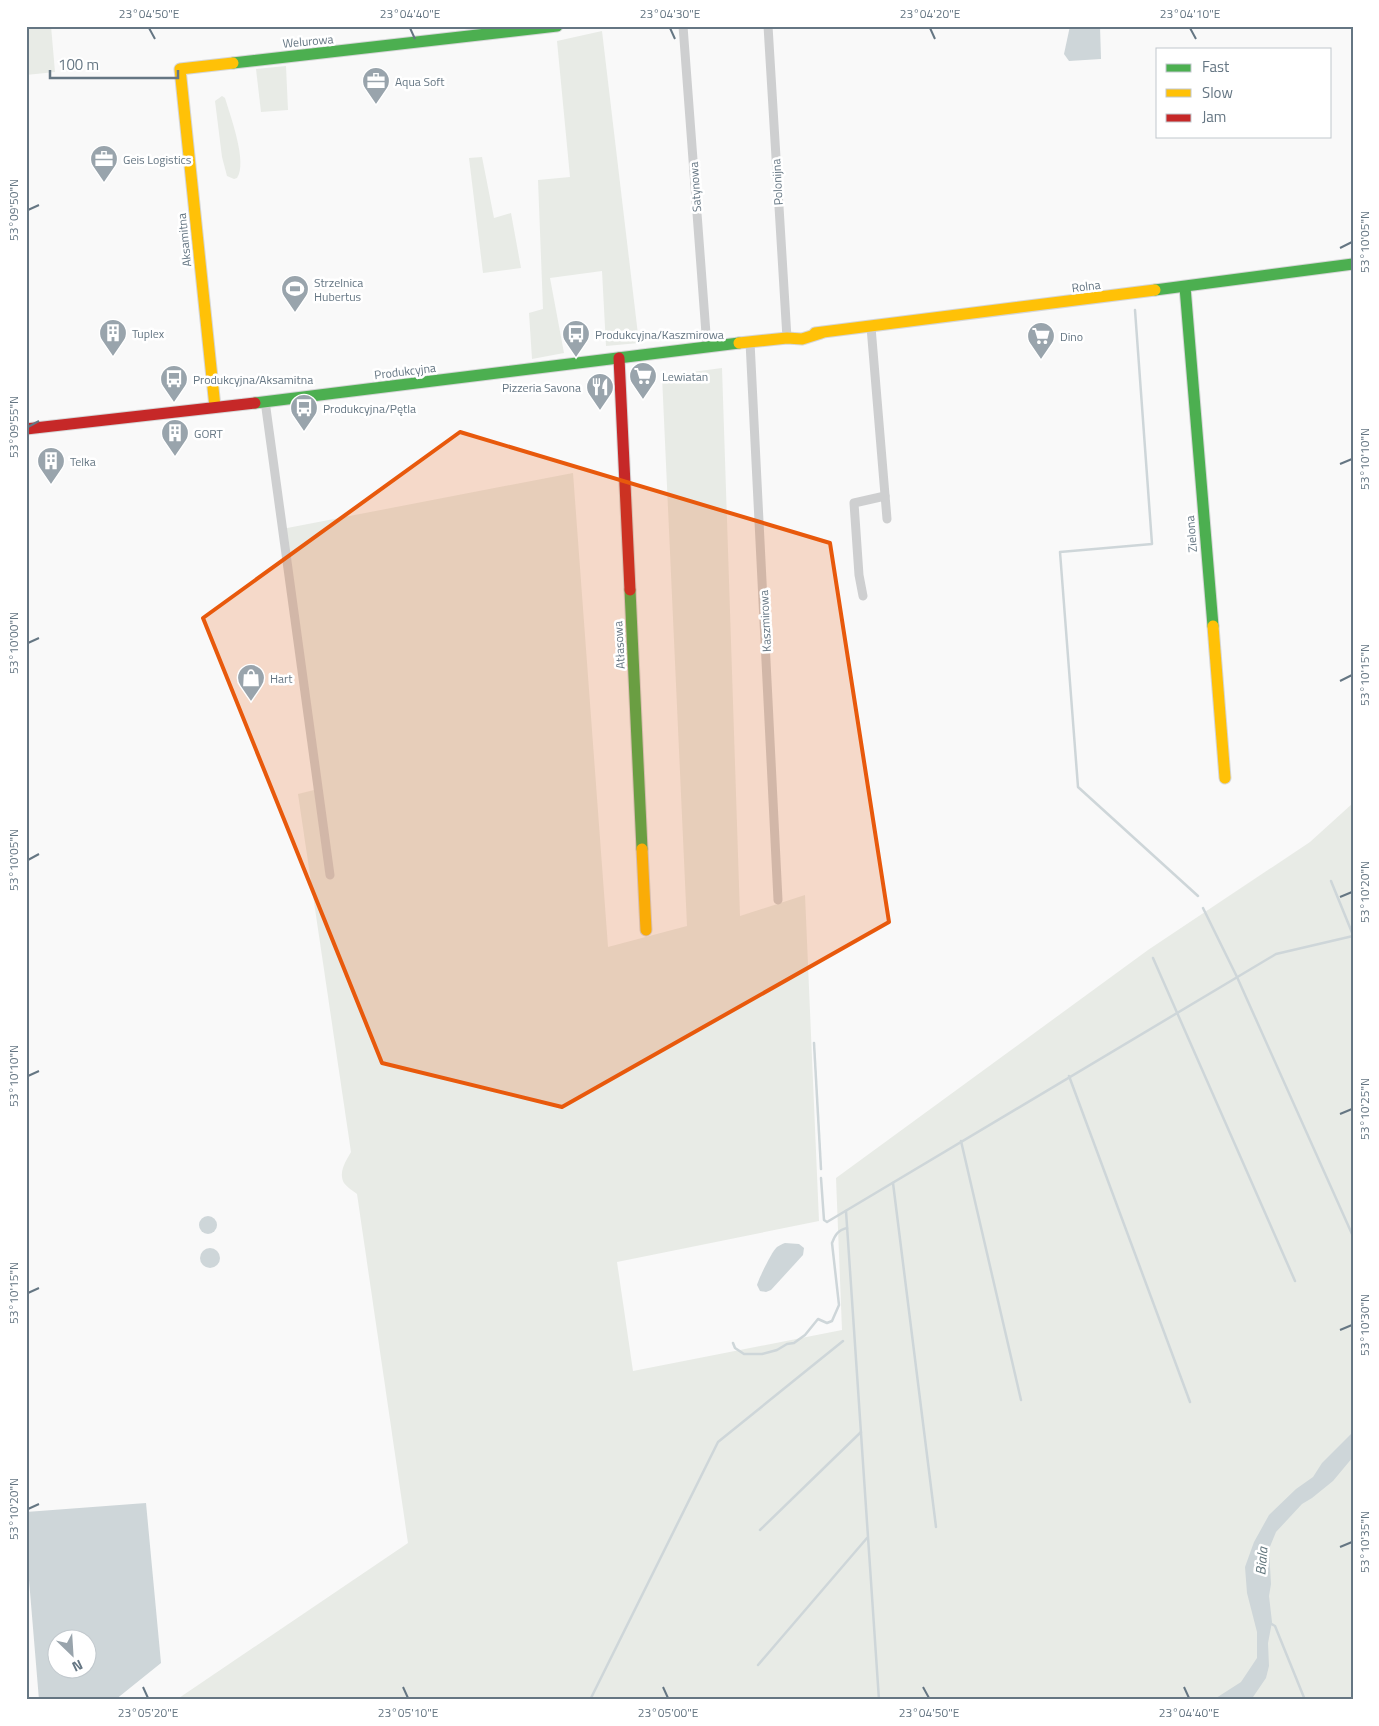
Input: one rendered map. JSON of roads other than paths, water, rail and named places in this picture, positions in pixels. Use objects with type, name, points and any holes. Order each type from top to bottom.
[{"type":"street","name":"Welurowa","points":[[180,69],[557,26]]},
{"type":"street","name":"Satynowa","points":[[682,26],[707,347]]},
{"type":"street","name":"Polonijna","points":[[768,26],[786,338]]},
{"type":"street","name":"Aksamitna","points":[[180,69],[215,407]]},
{"type":"street","name":"Rolna","points":[[786,338],[801,332],[822,333],[871,327],[1353,264]]},
{"type":"street","name":"Zielona","points":[[1185,287],[1225,778]]},
{"type":"street","points":[[871,327],[887,519]]},
{"type":"street","name":"Produkcyjna","points":[[26,429],[786,338]]},
{"type":"street","name":"Kaszmirowa","points":[[750,342],[778,900]]},
{"type":"street","name":"Atłasowa","points":[[619,358],[646,930]]},
{"type":"street","points":[[265,401],[330,875]]},
{"type":"street","points":[[863,596],[859,574],[854,503],[885,496]]},
{"type":"water","points":[[1070,26],[1100,26],[1101,59],[1069,61],[1064,54]]},
{"type":"water","points":[[204,1216],[212,1216],[217,1221],[215,1232],[204,1234],[199,1229],[199,1221]]},
{"type":"water","points":[[785,1243],[799,1244],[804,1248],[803,1255],[771,1290],[766,1292],[760,1291],[757,1285],[766,1265],[775,1249]]},
{"type":"water","points":[[210,1248],[217,1251],[220,1258],[217,1265],[210,1268],[203,1265],[200,1258],[203,1251]]},
{"type":"water","name":"Biala","points":[[1353,1432],[1353,1457],[1333,1481],[1302,1504],[1276,1532],[1269,1549],[1271,1584],[1269,1596],[1272,1622],[1268,1643],[1269,1666],[1266,1678],[1251,1700],[1213,1700],[1241,1682],[1257,1658],[1257,1632],[1247,1593],[1245,1567],[1254,1542],[1269,1515],[1296,1489],[1313,1477],[1322,1463]]},
{"type":"water","points":[[146,1503],[161,1663],[115,1700],[39,1700],[26,1544],[26,1512]]},
{"type":"waterway","points":[[1135,310],[1152,544],[1060,552],[1078,787],[1198,896]]},
{"type":"waterway","points":[[1331,881],[1353,935]]},
{"type":"waterway","points":[[1203,908],[1237,977],[1352,1234]]},
{"type":"waterway","points":[[821,1178],[824,1220],[827,1222],[1276,954],[1353,936]]},
{"type":"waterway","points":[[1153,958],[1295,1281]]},
{"type":"waterway","points":[[814,1043],[821,1169]]},
{"type":"waterway","points":[[1069,1076],[1190,1402]]},
{"type":"waterway","points":[[961,1141],[1021,1400]]},
{"type":"waterway","points":[[893,1183],[936,1527]]},
{"type":"waterway","points":[[846,1211],[879,1700]]},
{"type":"waterway","points":[[733,1343],[735,1348],[744,1354],[762,1354],[794,1343],[805,1335],[818,1319],[827,1323],[832,1321],[839,1305],[832,1243],[837,1233],[847,1228]]},
{"type":"waterway","points":[[590,1700],[718,1442],[843,1341]]},
{"type":"waterway","points":[[760,1530],[861,1432]]},
{"type":"waterway","points":[[758,1665],[867,1538]]},
{"type":"waterway","points":[[1270,1623],[1275,1626],[1305,1700]]},
{"type":"place","name":"Aqua Soft","points":[[376,105]]},
{"type":"place","name":"Geis Logistics","points":[[104,183]]},
{"type":"place","name":"Strzelnica Hubertus","points":[[295,313]]},
{"type":"place","name":"Tuplex","points":[[113,357]]},
{"type":"place","name":"Produkcyjna/Kaszmirowa","points":[[576,358]]},
{"type":"place","name":"Dino","points":[[1041,360]]},
{"type":"place","name":"Lewiatan","points":[[643,400]]},
{"type":"place","name":"Produkcyjna/Aksamitna","points":[[174,403]]},
{"type":"place","name":"Pizzeria Savona","points":[[600,411]]},
{"type":"place","name":"Produkcyjna/Pętla","points":[[304,432]]},
{"type":"place","name":"GORT","points":[[175,457]]},
{"type":"place","name":"Telka","points":[[51,485]]},
{"type":"place","name":"Hart","points":[[251,702]]}]
